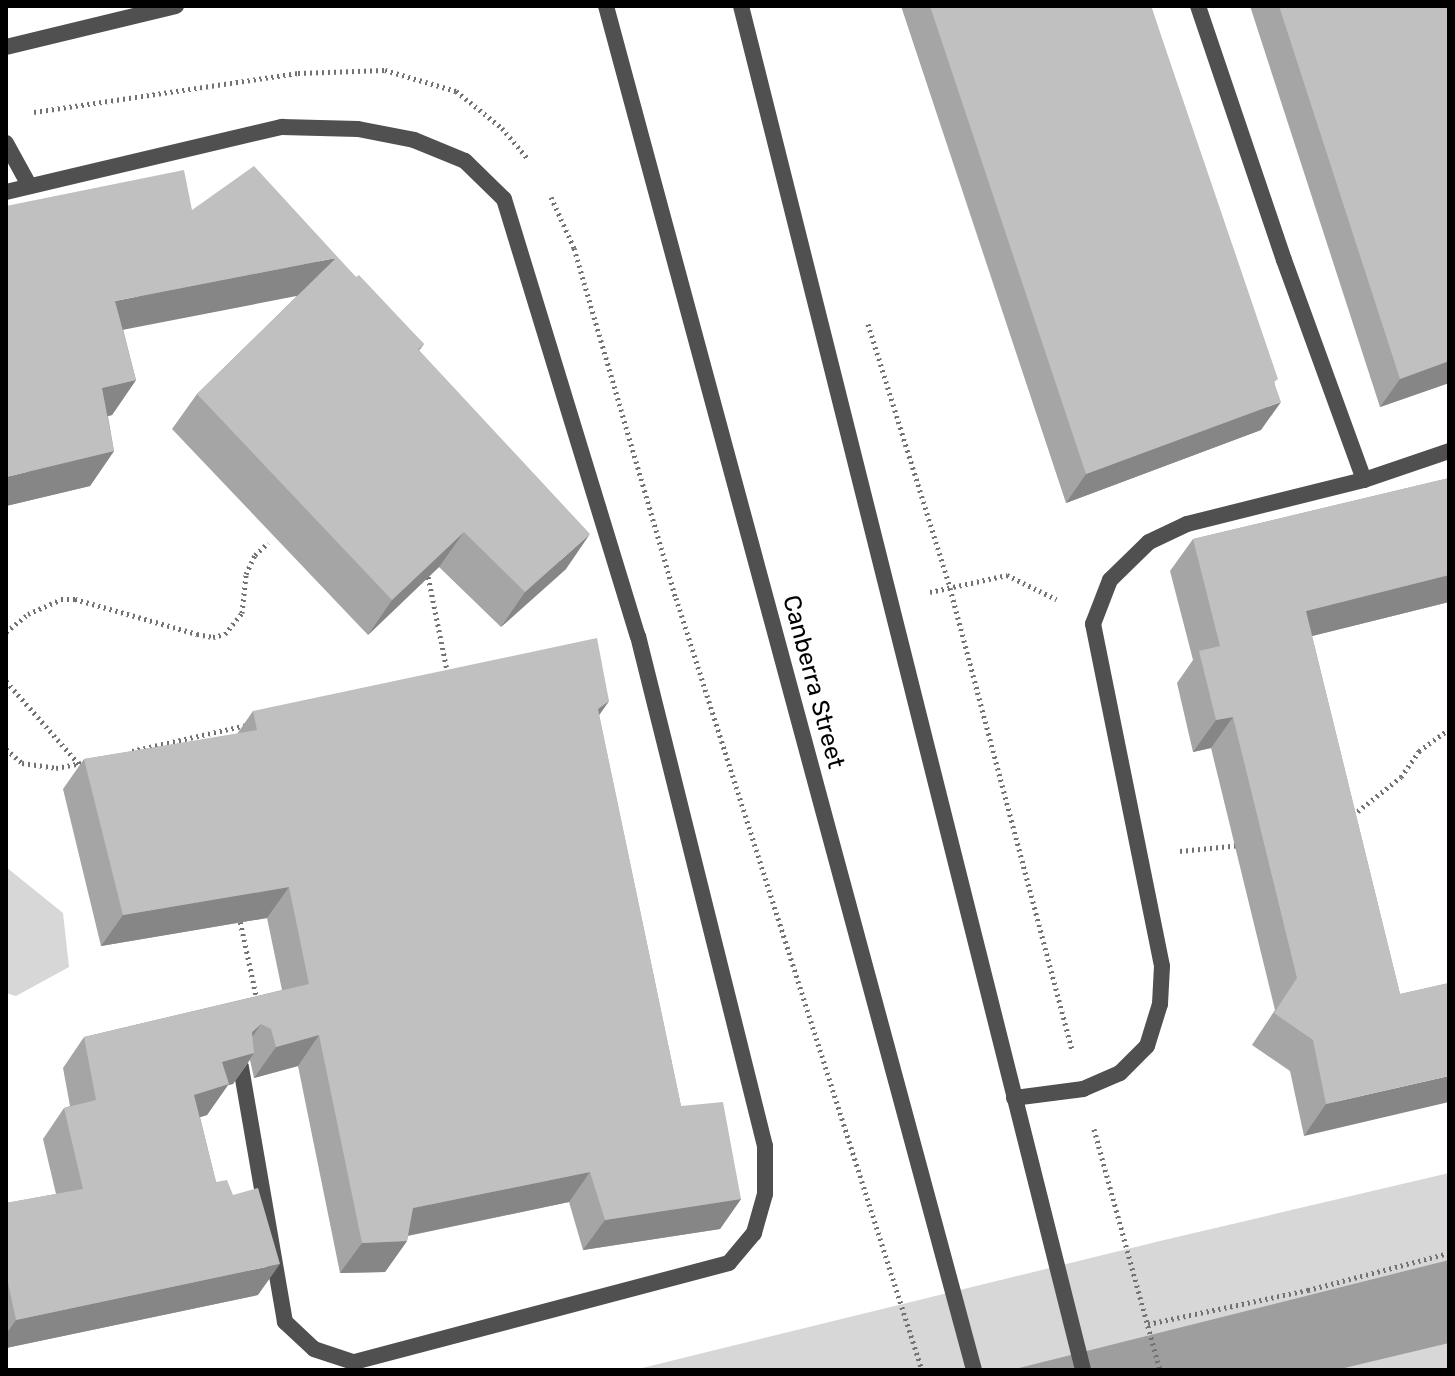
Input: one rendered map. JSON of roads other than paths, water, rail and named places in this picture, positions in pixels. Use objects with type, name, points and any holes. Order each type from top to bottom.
[{"type":"street","points":[[6,47],[176,6]]},
{"type":"street","name":"Canberra Street","points":[[606,6],[974,1370]]},
{"type":"street","points":[[741,6],[1083,1370]]},
{"type":"street","points":[[1198,6],[1284,260],[1364,480]]},
{"type":"street","points":[[6,192],[282,127],[343,129],[414,140],[465,161],[504,199],[638,636],[765,1146],[765,1194],[754,1233],[729,1263],[353,1362],[314,1349],[285,1322],[241,1066]]},
{"type":"street","points":[[6,143],[29,185]]},
{"type":"street","points":[[1014,1098],[1083,1089],[1120,1073],[1147,1046],[1160,1004],[1162,966],[1093,624],[1110,580],[1149,542],[1187,524],[1364,480],[1449,451]]}]
